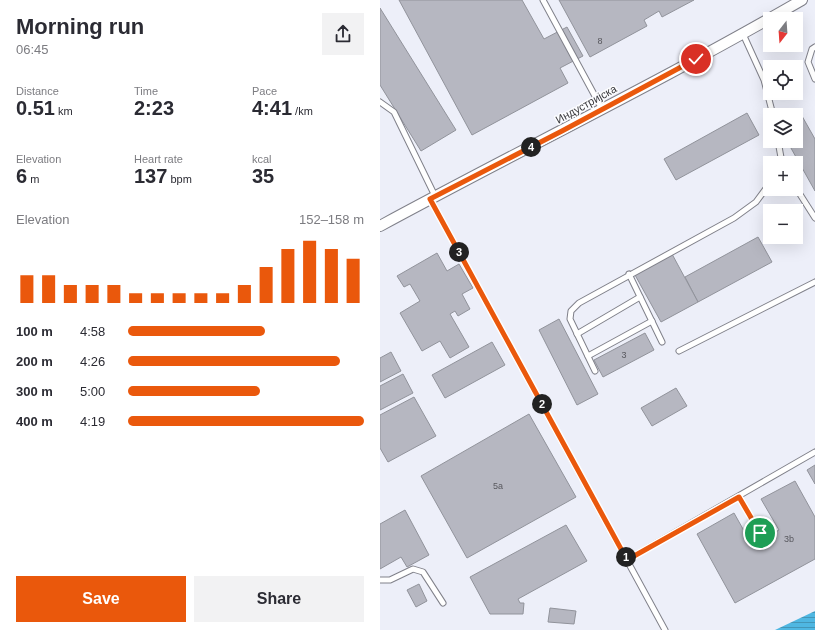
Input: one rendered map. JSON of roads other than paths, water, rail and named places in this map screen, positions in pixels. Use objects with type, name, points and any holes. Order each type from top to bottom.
[{"type":"street","name":"Индустријска","points":[[380,226],[743,34],[802,0]]},
{"type":"lane","points":[[543,0],[602,109]]},
{"type":"lane","points":[[743,34],[764,80],[771,108]]},
{"type":"lane","points":[[815,47],[812,48],[808,62],[815,79]]},
{"type":"lane","points":[[380,102],[394,112],[433,197],[665,630]]},
{"type":"lane","points":[[595,371],[570,319],[571,311],[579,303],[629,274],[734,218],[756,202],[763,192]]},
{"type":"lane","points":[[801,196],[815,218]]},
{"type":"lane","points":[[629,274],[662,342]]},
{"type":"lane","points":[[679,351],[815,282]]},
{"type":"lane","points":[[577,334],[640,297]]},
{"type":"lane","points":[[588,356],[652,321]]},
{"type":"lane","points":[[627,560],[815,452]]},
{"type":"lane","points":[[739,497],[760,533]]},
{"type":"lane","points":[[380,580],[390,580],[413,569],[423,572],[443,603]]},
{"type":"water","points":[[815,611],[815,630],[775,630]]}]
